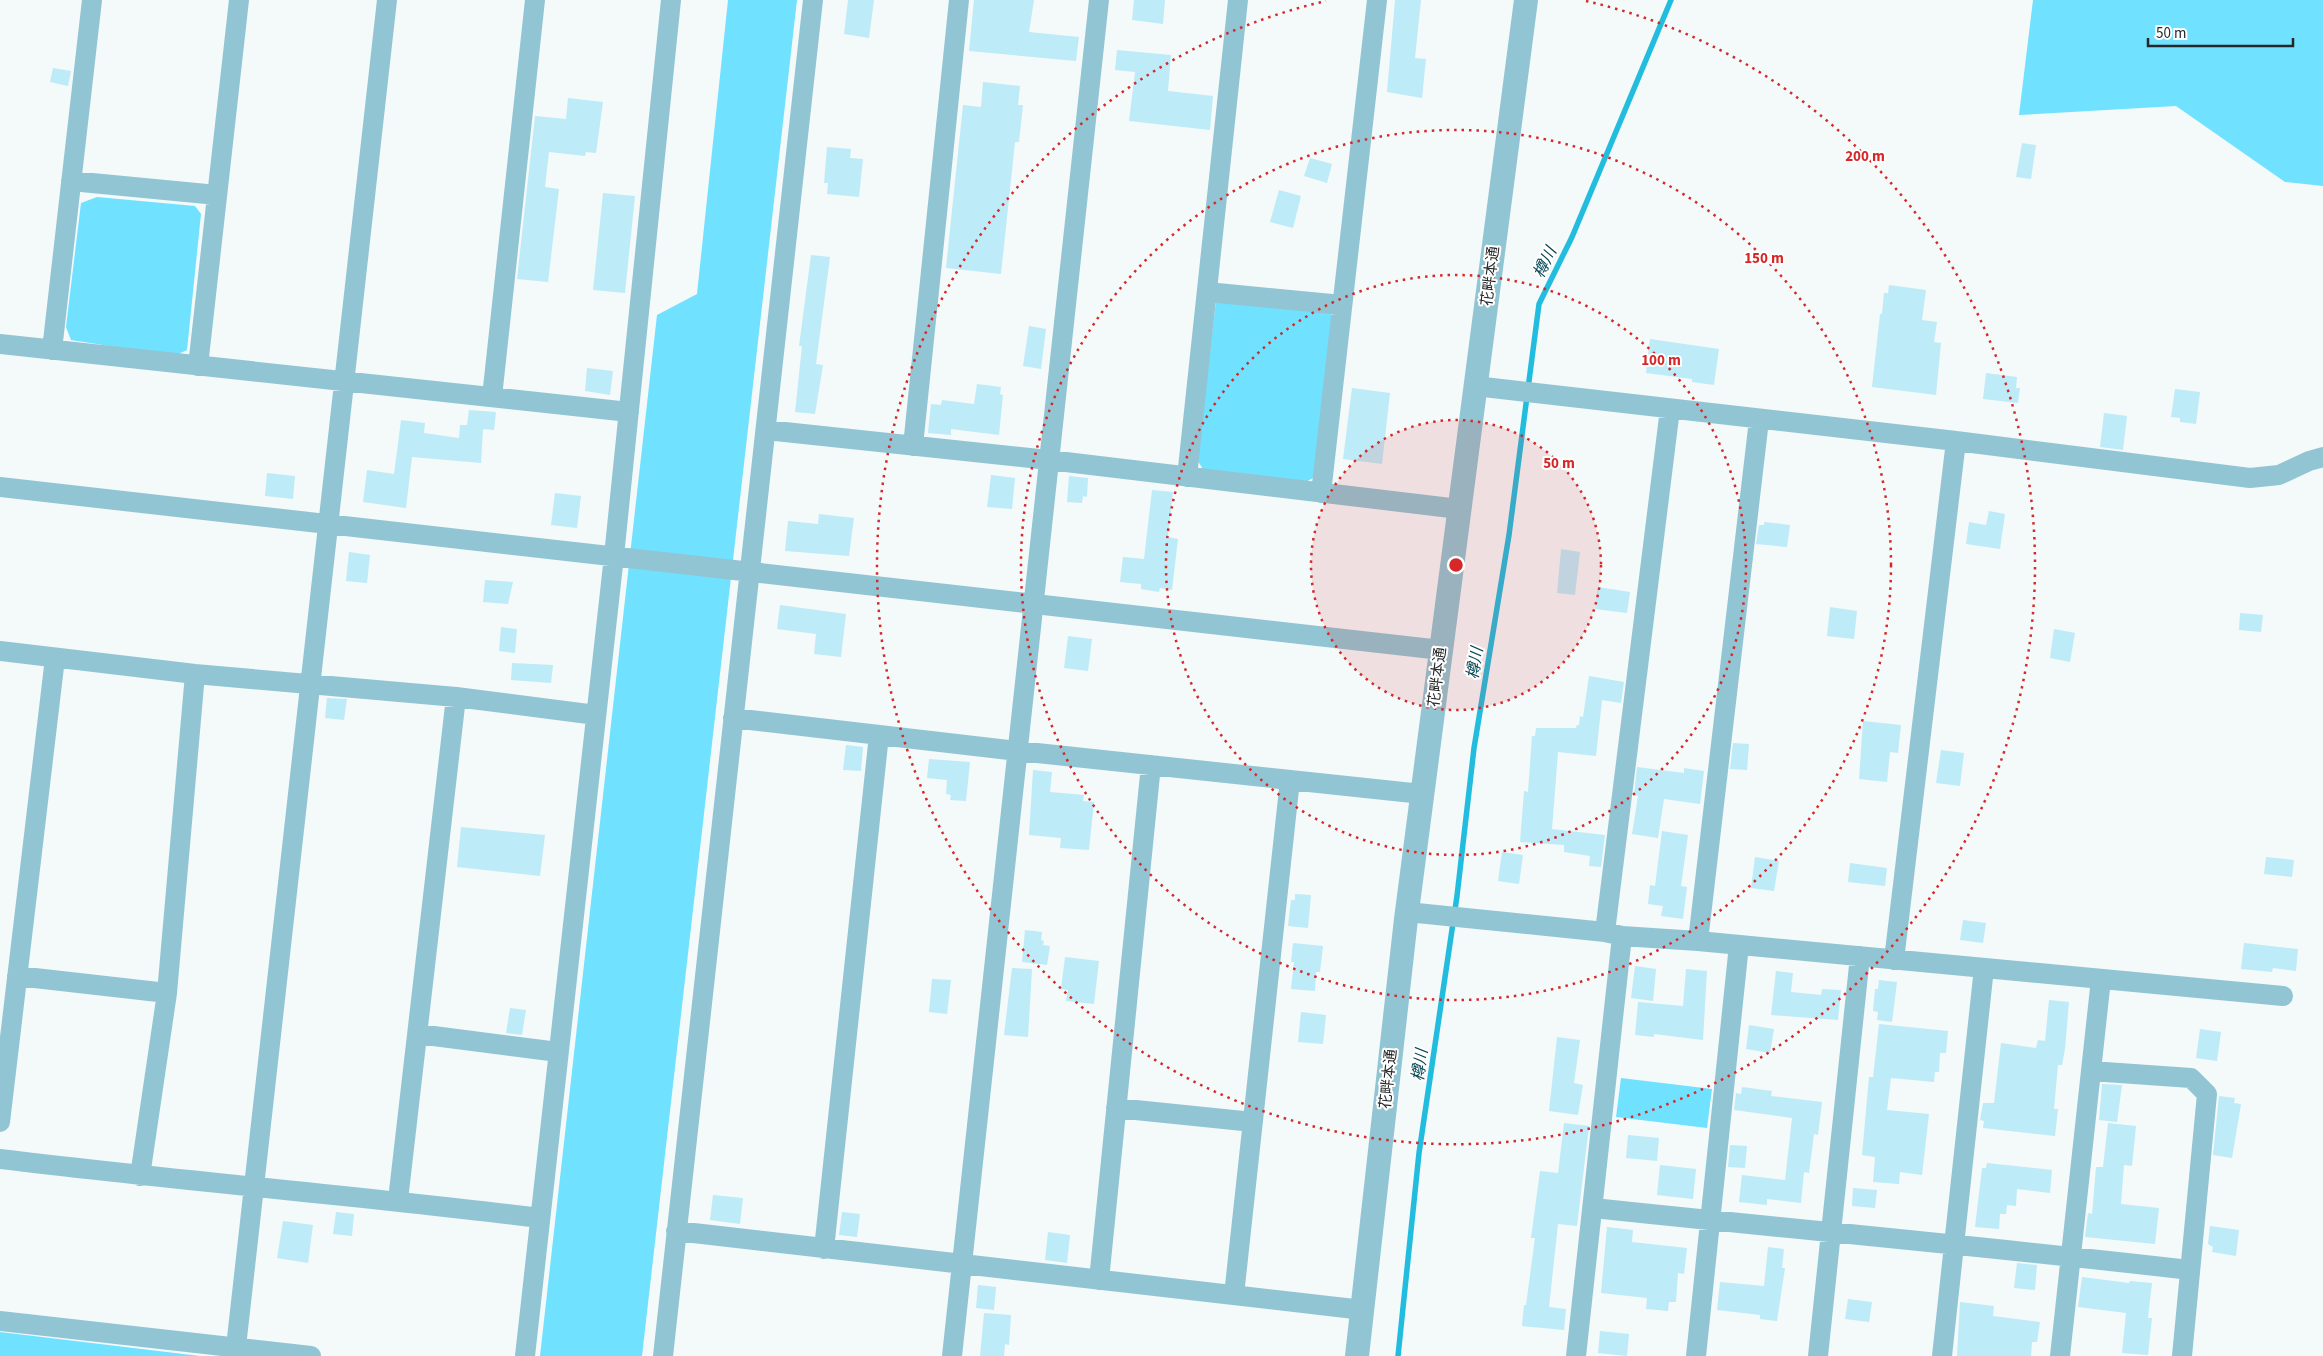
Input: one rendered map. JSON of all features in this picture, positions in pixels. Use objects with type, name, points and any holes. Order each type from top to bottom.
[{"type":"street","points":[[52,350],[92,0]]},
{"type":"street","points":[[198,366],[239,0]]},
{"type":"street","points":[[236,1347],[387,0]]},
{"type":"street","points":[[492,397],[535,0]]},
{"type":"street","points":[[525,1356],[614,556],[671,0]]},
{"type":"street","points":[[662,1356],[813,0]]},
{"type":"street","points":[[913,446],[959,0]]},
{"type":"street","points":[[952,1356],[1099,0]]},
{"type":"street","points":[[1186,477],[1238,0]]},
{"type":"street","points":[[1321,493],[1377,0]]},
{"type":"street","name":"花畔本通","points":[[1357,1356],[1407,912],[1526,0]]},
{"type":"street","points":[[71,181],[217,195]]},
{"type":"street","points":[[1207,292],[1342,305]]},
{"type":"street","points":[[0,344],[628,412]]},
{"type":"street","points":[[1476,386],[1670,410],[1956,441],[2250,478],[2279,475],[2323,457]]},
{"type":"street","points":[[1576,1356],[1593,1208],[1614,934],[1670,410]]},
{"type":"street","points":[[1698,941],[1760,420]]},
{"type":"street","points":[[766,430],[1049,460],[1459,509]]},
{"type":"street","points":[[1894,960],[1956,441]]},
{"type":"street","points":[[0,487],[1441,650]]},
{"type":"street","points":[[0,651],[195,674],[456,697],[596,715]]},
{"type":"street","points":[[0,1122],[54,658]]},
{"type":"street","points":[[140,1176],[167,993],[195,674]]},
{"type":"street","points":[[398,1200],[456,697]]},
{"type":"street","points":[[733,718],[1018,751],[1422,794]]},
{"type":"street","points":[[824,1249],[879,735]]},
{"type":"street","points":[[1098,1280],[1151,765]]},
{"type":"street","points":[[1234,1295],[1290,780]]},
{"type":"street","points":[[1407,912],[1614,934],[2283,996]]},
{"type":"street","points":[[1696,1356],[1739,945]]},
{"type":"street","points":[[1818,1356],[1860,956]]},
{"type":"street","points":[[1942,1356],[1984,968]]},
{"type":"street","points":[[17,976],[167,993]]},
{"type":"street","points":[[2060,1356],[2100,979]]},
{"type":"street","points":[[418,1034],[558,1052]]},
{"type":"street","points":[[2090,1070],[2192,1078],[2207,1094],[2182,1356]]},
{"type":"street","points":[[1116,1108],[1253,1122]]},
{"type":"street","points":[[0,1159],[254,1188],[398,1200],[540,1218]]},
{"type":"street","points":[[1593,1208],[1831,1233],[1954,1243],[2190,1270]]},
{"type":"street","points":[[676,1231],[1362,1310]]},
{"type":"street","points":[[0,1321],[311,1356]]},
{"type":"shaded area","points":[[728,0],[797,0],[642,1356],[540,1356],[657,315],[697,294]]},
{"type":"shaded area","points":[[2033,0],[2323,0],[2323,186],[2285,182],[2176,106],[2019,115]]},
{"type":"shaded area","points":[[97,197],[195,206],[201,214],[187,350],[174,356],[71,340],[66,327],[81,203]]},
{"type":"shaded area","points":[[1216,301],[1328,310],[1333,317],[1316,476],[1306,482],[1203,469],[1197,460]]},
{"type":"shaded area","points":[[1621,1078],[1712,1089],[1707,1128],[1616,1117]]},
{"type":"shaded area","points":[[0,1332],[200,1356],[0,1356]]},
{"type":"building","points":[[848,0],[874,0],[869,38],[844,34]]},
{"type":"building","points":[[974,0],[1034,0],[1029,32],[1079,37],[1076,61],[969,51]]},
{"type":"building","points":[[1134,0],[1165,0],[1163,24],[1132,20]]},
{"type":"building","points":[[1395,0],[1421,0],[1415,58],[1426,59],[1422,98],[1387,92]]},
{"type":"building","points":[[1117,50],[1171,55],[1168,91],[1213,96],[1210,130],[1129,121],[1135,72],[1115,70]]},
{"type":"building","points":[[53,68],[71,71],[68,86],[50,82]]},
{"type":"building","points":[[983,82],[1020,86],[1018,105],[1023,105],[1019,142],[1015,142],[1001,274],[946,268],[963,105],[981,107]]},
{"type":"building","points":[[568,98],[603,102],[596,153],[586,152],[585,156],[549,152],[545,187],[559,189],[548,282],[517,279],[535,116],[566,119]]},
{"type":"building","points":[[2022,143],[2036,145],[2031,179],[2016,177]]},
{"type":"building","points":[[827,147],[851,149],[850,158],[863,159],[859,197],[827,194],[828,183],[824,183]]},
{"type":"building","points":[[1310,158],[1332,164],[1327,183],[1304,176]]},
{"type":"building","points":[[1279,190],[1301,196],[1293,228],[1270,222]]},
{"type":"building","points":[[603,193],[635,196],[625,293],[593,290]]},
{"type":"building","points":[[811,255],[830,257],[816,364],[823,365],[815,414],[795,412],[802,346],[799,346]]},
{"type":"building","points":[[1889,285],[1926,290],[1922,320],[1937,322],[1934,342],[1941,343],[1936,395],[1872,387],[1880,314],[1882,314],[1884,293],[1888,293]]},
{"type":"building","points":[[1029,326],[1046,329],[1041,369],[1023,366]]},
{"type":"building","points":[[1650,339],[1719,349],[1714,385],[1692,382],[1692,379],[1646,373]]},
{"type":"building","points":[[587,368],[613,371],[610,395],[585,391]]},
{"type":"building","points":[[1986,373],[2017,377],[2016,388],[2020,388],[2018,403],[1983,399]]},
{"type":"building","points":[[977,384],[1001,387],[1000,394],[1003,395],[999,435],[951,429],[951,435],[928,433],[931,404],[941,405],[942,400],[974,404]]},
{"type":"building","points":[[1352,388],[1390,393],[1382,464],[1343,459]]},
{"type":"building","points":[[2175,389],[2200,392],[2196,424],[2180,422],[2180,418],[2171,417]]},
{"type":"building","points":[[469,410],[496,412],[494,430],[483,429],[481,463],[412,457],[406,508],[363,502],[367,470],[394,474],[401,420],[425,423],[424,433],[459,438],[460,425],[467,425]]},
{"type":"building","points":[[2104,413],[2127,416],[2123,450],[2100,447]]},
{"type":"building","points":[[267,473],[295,476],[293,499],[265,496]]},
{"type":"building","points":[[991,475],[1015,478],[1012,509],[987,507]]},
{"type":"building","points":[[1069,476],[1088,478],[1087,497],[1083,496],[1082,503],[1067,502]]},
{"type":"building","points":[[1152,490],[1173,492],[1168,537],[1178,539],[1172,590],[1160,588],[1159,592],[1141,589],[1141,584],[1120,582],[1123,557],[1144,559]]},
{"type":"building","points":[[555,493],[581,496],[577,528],[551,525]]},
{"type":"building","points":[[1989,511],[2005,514],[2000,549],[1966,544],[1969,522],[1986,525]]},
{"type":"building","points":[[819,514],[854,518],[849,556],[785,551],[788,521],[818,524]]},
{"type":"building","points":[[1764,522],[1790,525],[1787,547],[1756,544],[1759,525],[1764,525]]},
{"type":"building","points":[[1561,549],[1580,552],[1575,595],[1557,593]]},
{"type":"building","points":[[349,552],[370,555],[367,583],[346,581]]},
{"type":"building","points":[[485,580],[513,582],[508,604],[483,602]]},
{"type":"building","points":[[1598,587],[1630,592],[1627,613],[1595,609]]},
{"type":"building","points":[[780,605],[846,614],[841,657],[814,654],[816,634],[777,629]]},
{"type":"building","points":[[1830,607],[1857,611],[1854,639],[1827,636]]},
{"type":"building","points":[[2240,613],[2263,615],[2261,632],[2239,630]]},
{"type":"building","points":[[501,627],[517,629],[515,653],[499,651]]},
{"type":"building","points":[[2054,629],[2075,633],[2070,662],[2050,658]]},
{"type":"building","points":[[1068,636],[1092,639],[1088,671],[1064,668]]},
{"type":"building","points":[[512,663],[553,665],[551,683],[511,680]]},
{"type":"building","points":[[1589,676],[1624,682],[1621,703],[1602,700],[1596,756],[1558,752],[1552,829],[1605,835],[1601,867],[1589,866],[1590,856],[1564,852],[1564,845],[1520,842],[1524,791],[1528,792],[1532,736],[1535,736],[1536,728],[1576,728],[1579,725],[1580,716],[1583,717]]},
{"type":"building","points":[[327,698],[347,699],[344,720],[325,718]]},
{"type":"building","points":[[1863,721],[1901,725],[1898,753],[1890,752],[1887,782],[1859,779]]},
{"type":"building","points":[[1733,743],[1749,744],[1747,770],[1730,769]]},
{"type":"building","points":[[846,745],[863,747],[861,771],[843,770]]},
{"type":"building","points":[[1941,750],[1964,753],[1960,786],[1936,783]]},
{"type":"building","points":[[929,759],[970,762],[966,801],[950,800],[951,795],[946,794],[947,780],[927,778]]},
{"type":"building","points":[[1637,767],[1684,773],[1684,768],[1704,771],[1700,804],[1664,799],[1658,838],[1632,834],[1638,796],[1634,795]]},
{"type":"building","points":[[1033,770],[1052,772],[1050,792],[1084,795],[1083,801],[1094,802],[1089,850],[1060,848],[1061,838],[1029,835]]},
{"type":"building","points":[[461,827],[545,835],[540,876],[457,867]]},
{"type":"building","points":[[1662,831],[1688,835],[1681,886],[1687,887],[1683,919],[1661,916],[1663,906],[1648,904],[1650,885],[1655,886]]},
{"type":"building","points":[[1502,852],[1523,855],[1519,884],[1498,881]]},
{"type":"building","points":[[1755,857],[1779,861],[1774,891],[1751,888]]},
{"type":"building","points":[[2266,857],[2294,860],[2292,877],[2264,874]]},
{"type":"building","points":[[1850,863],[1887,868],[1885,886],[1848,882]]},
{"type":"building","points":[[1295,894],[1311,895],[1308,928],[1288,926],[1291,900],[1295,900]]},
{"type":"building","points":[[1963,920],[1986,923],[1983,943],[1960,940]]},
{"type":"building","points":[[1025,930],[1042,932],[1041,940],[1044,941],[1043,945],[1050,946],[1047,965],[1022,962]]},
{"type":"building","points":[[1293,943],[1323,946],[1320,972],[1316,972],[1315,991],[1291,989],[1294,962],[1291,962]]},
{"type":"building","points":[[2244,943],[2298,949],[2296,971],[2273,968],[2272,972],[2241,969]]},
{"type":"building","points":[[1065,957],[1099,961],[1094,1004],[1066,1001],[1068,990],[1061,989]]},
{"type":"building","points":[[1635,966],[1656,969],[1653,1001],[1631,998]]},
{"type":"building","points":[[1012,968],[1032,969],[1028,1037],[1004,1035]]},
{"type":"building","points":[[1686,969],[1707,971],[1703,1040],[1654,1034],[1654,1037],[1635,1035],[1638,1002],[1683,1006]]},
{"type":"building","points":[[1776,971],[1793,973],[1791,992],[1821,995],[1822,989],[1841,990],[1838,1020],[1771,1015]]},
{"type":"building","points":[[932,979],[951,980],[947,1014],[929,1012]]},
{"type":"building","points":[[1879,980],[1897,982],[1892,1022],[1877,1020],[1878,1012],[1873,1011],[1875,989],[1878,989]]},
{"type":"building","points":[[2049,1000],[2069,1002],[2065,1049],[2062,1065],[2058,1065],[2054,1109],[2058,1109],[2055,1136],[1983,1128],[1984,1121],[1980,1120],[1983,1103],[1994,1103],[2001,1043],[2036,1048],[2038,1040],[2045,1041]]},
{"type":"building","points":[[510,1008],[526,1010],[522,1035],[506,1033]]},
{"type":"building","points":[[1301,1012],[1326,1015],[1323,1044],[1298,1042]]},
{"type":"building","points":[[1879,1024],[1948,1031],[1946,1053],[1940,1053],[1939,1072],[1935,1072],[1934,1082],[1891,1078],[1887,1110],[1929,1114],[1922,1175],[1900,1172],[1899,1184],[1873,1182],[1875,1157],[1862,1155],[1869,1077],[1873,1077]]},
{"type":"building","points":[[1749,1025],[1774,1029],[1770,1053],[1746,1049]]},
{"type":"building","points":[[2200,1029],[2221,1032],[2217,1061],[2196,1058]]},
{"type":"building","points":[[1557,1037],[1580,1040],[1574,1083],[1583,1085],[1578,1115],[1549,1111]]},
{"type":"building","points":[[2102,1084],[2122,1085],[2117,1122],[2099,1120]]},
{"type":"building","points":[[1742,1087],[1772,1091],[1771,1096],[1822,1102],[1818,1135],[1814,1134],[1809,1173],[1804,1172],[1801,1203],[1767,1199],[1767,1205],[1739,1202],[1742,1175],[1785,1180],[1792,1118],[1734,1110],[1736,1093],[1741,1094]]},
{"type":"building","points":[[2219,1096],[2235,1098],[2234,1103],[2241,1104],[2232,1158],[2213,1155]]},
{"type":"building","points":[[1564,1123],[1589,1126],[1577,1226],[1558,1224],[1549,1307],[1566,1309],[1564,1330],[1522,1326],[1535,1238],[1531,1238],[1540,1171],[1558,1173]]},
{"type":"building","points":[[2108,1123],[2136,1126],[2132,1166],[2124,1165],[2121,1204],[2159,1208],[2155,1244],[2085,1237],[2088,1213],[2092,1214],[2096,1167],[2103,1167]]},
{"type":"building","points":[[1628,1135],[1659,1138],[1657,1161],[1626,1158]]},
{"type":"building","points":[[1730,1145],[1747,1146],[1745,1168],[1728,1167]]},
{"type":"building","points":[[1987,1163],[2052,1170],[2050,1193],[2017,1189],[2016,1206],[2007,1205],[2006,1214],[2000,1214],[1999,1229],[1975,1227],[1982,1168],[1986,1168]]},
{"type":"building","points":[[1660,1165],[1696,1169],[1693,1199],[1657,1195]]},
{"type":"building","points":[[1853,1188],[1877,1190],[1875,1208],[1852,1206]]},
{"type":"building","points":[[713,1195],[743,1198],[740,1224],[710,1220]]},
{"type":"building","points":[[336,1212],[354,1214],[352,1236],[333,1234]]},
{"type":"building","points":[[842,1212],[860,1214],[857,1237],[839,1235]]},
{"type":"building","points":[[283,1221],[313,1225],[308,1263],[277,1258]]},
{"type":"building","points":[[2210,1226],[2239,1230],[2236,1256],[2212,1252],[2213,1247],[2208,1244]]},
{"type":"building","points":[[1607,1227],[1633,1230],[1632,1242],[1687,1248],[1684,1274],[1678,1273],[1676,1302],[1669,1302],[1668,1311],[1646,1309],[1647,1298],[1601,1293]]},
{"type":"building","points":[[1048,1232],[1070,1235],[1067,1263],[1045,1260]]},
{"type":"building","points":[[1768,1247],[1784,1249],[1782,1268],[1785,1268],[1777,1321],[1760,1319],[1760,1315],[1717,1310],[1720,1282],[1764,1286]]},
{"type":"building","points":[[2017,1263],[2037,1265],[2035,1290],[2014,1288]]},
{"type":"building","points":[[2082,1277],[2129,1283],[2130,1281],[2152,1283],[2148,1318],[2152,1318],[2148,1355],[2122,1353],[2126,1313],[2078,1307]]},
{"type":"building","points":[[978,1285],[996,1287],[994,1310],[976,1308]]},
{"type":"building","points":[[1848,1299],[1872,1302],[1869,1322],[1845,1319]]},
{"type":"building","points":[[1960,1302],[1994,1306],[1993,1316],[2040,1322],[2037,1342],[2032,1342],[2031,1356],[1957,1356]]},
{"type":"building","points":[[984,1313],[1011,1315],[1009,1345],[1005,1344],[1004,1356],[980,1356]]},
{"type":"building","points":[[1600,1331],[1629,1334],[1627,1356],[1598,1353]]},
{"type":"waterway","name":"樽川","points":[[1398,1356],[1419,1153],[1457,896],[1474,748],[1509,535],[1539,304],[1572,237],[1671,0]]}]
